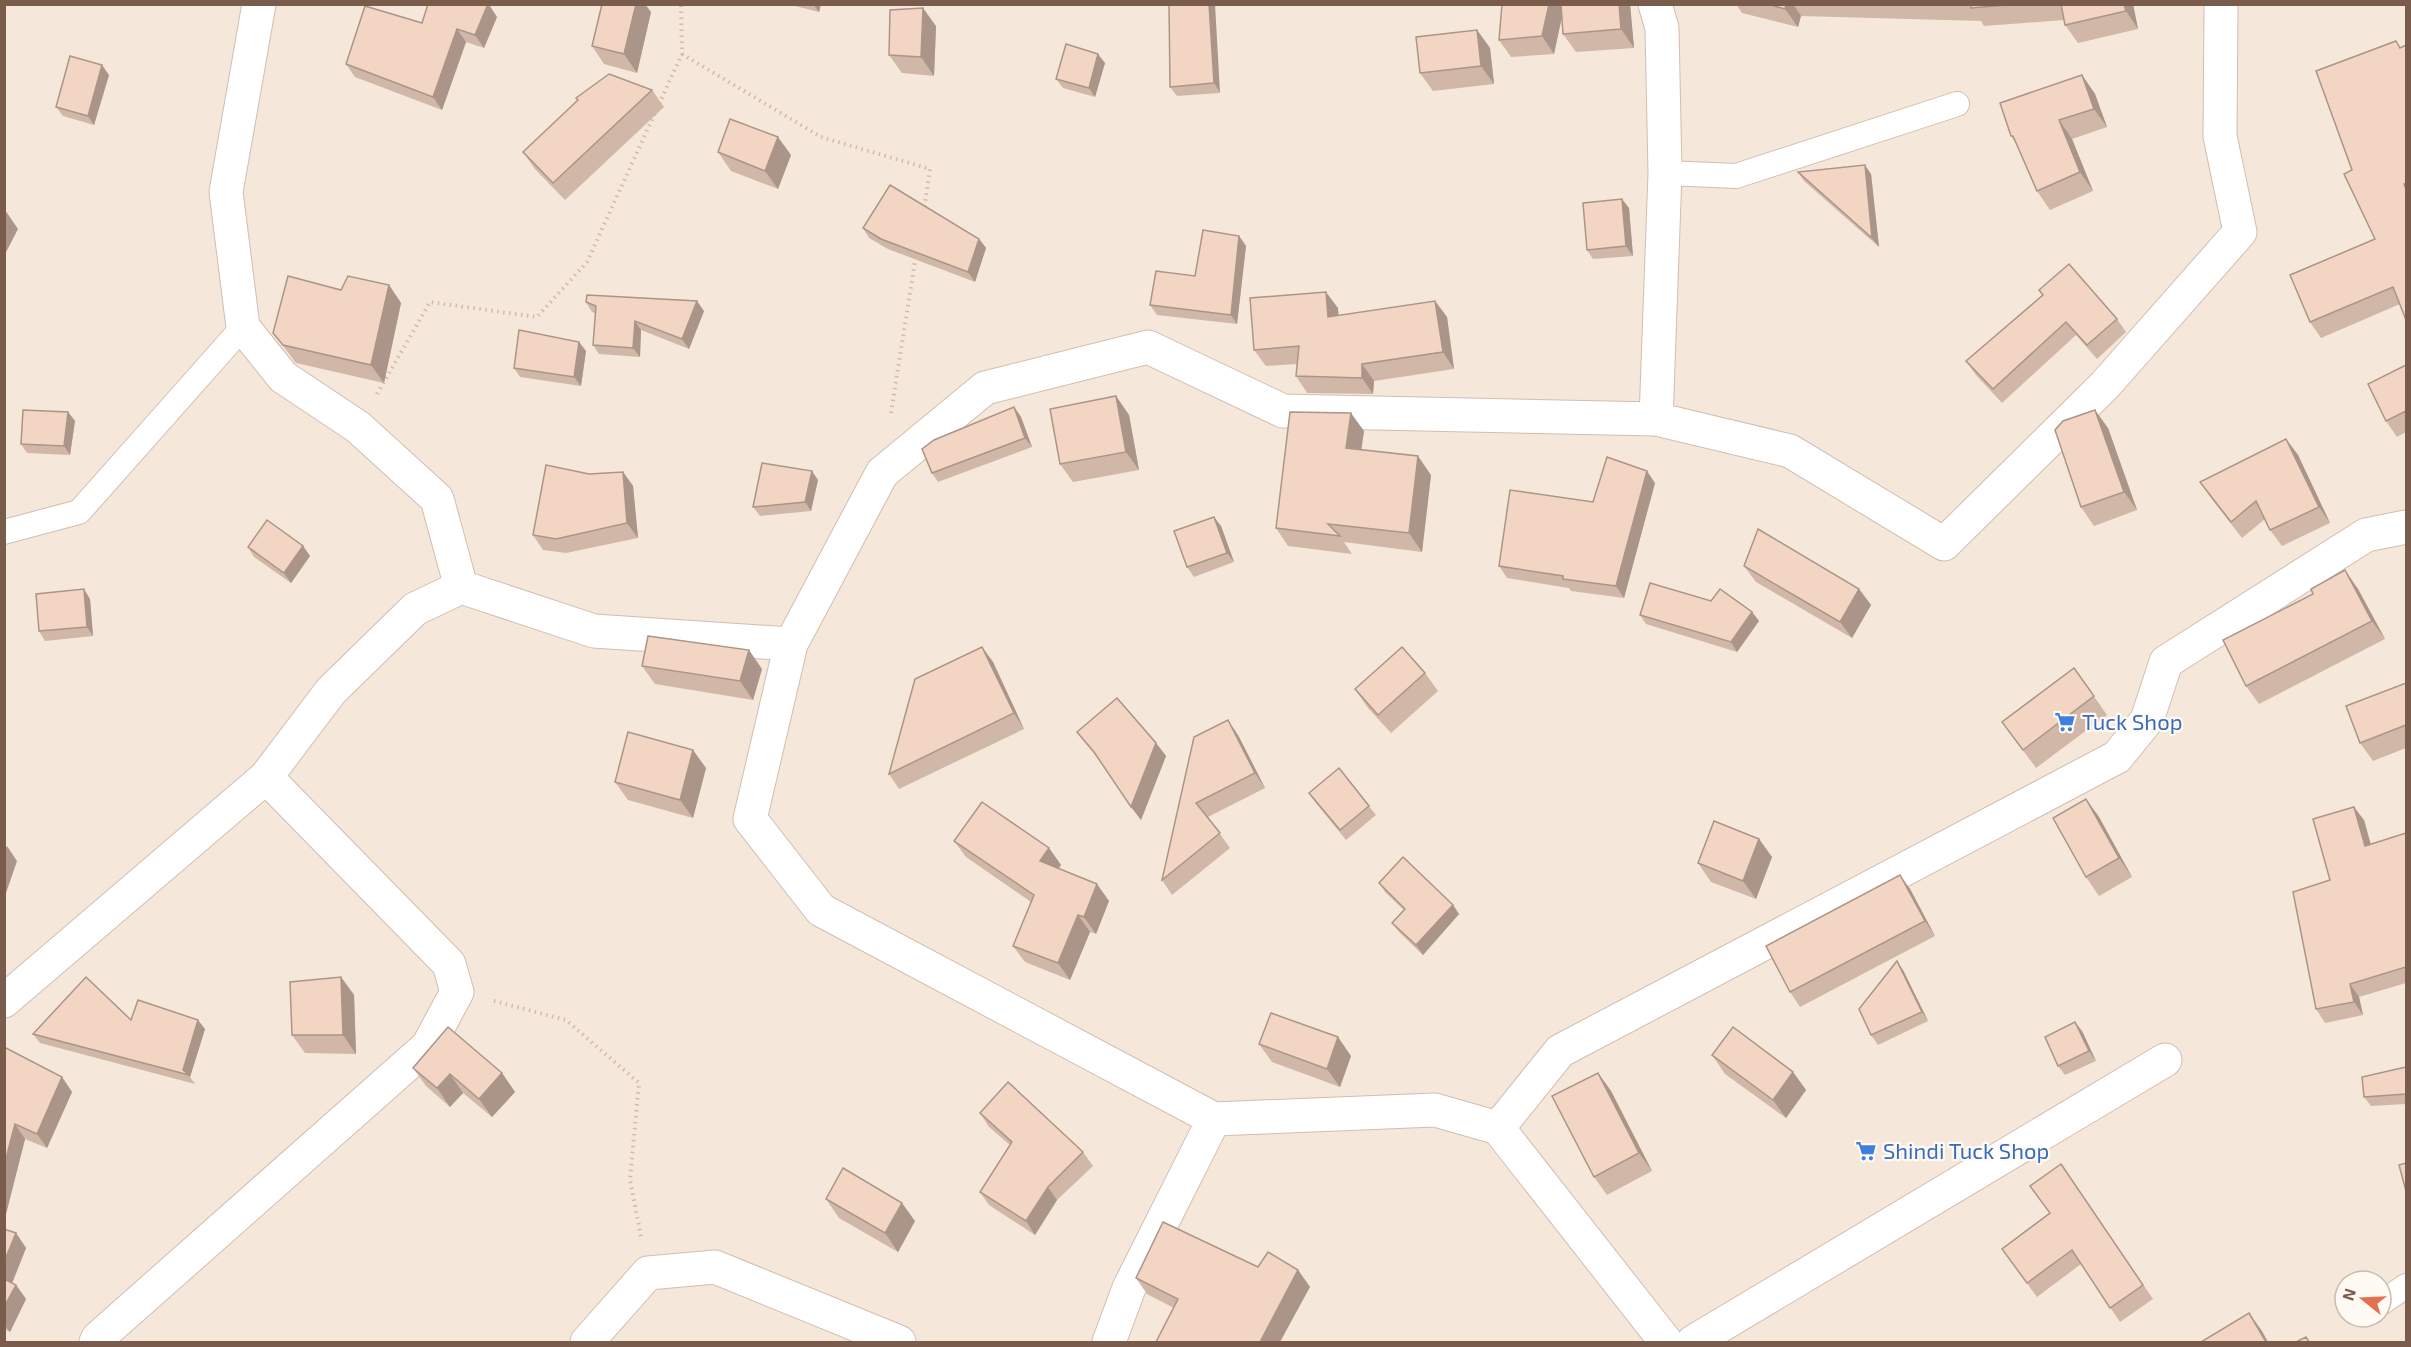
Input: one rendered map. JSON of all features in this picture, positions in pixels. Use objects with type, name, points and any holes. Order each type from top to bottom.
[{"type":"street","points":[[259,4],[226,192],[243,327],[283,377],[358,427],[437,499],[461,587]]},
{"type":"street","points":[[1655,4],[1662,28],[1665,173],[1656,419]]},
{"type":"street","points":[[1666,1342],[1498,1128],[1436,1110],[1214,1119],[821,910],[750,819],[790,644],[882,473],[985,388],[1148,347],[1283,411],[1656,419],[1790,451],[1944,544],[2105,385],[2240,232],[2220,136],[2221,4]]},
{"type":"street","points":[[1498,1128],[1560,1051],[2116,757],[2147,720],[2166,662],[2366,535],[2406,527]]},
{"type":"street","points":[[4,1001],[266,777],[331,691],[415,609],[461,587],[594,631],[790,644]]},
{"type":"street","points":[[96,1342],[428,1046],[457,992],[449,964],[266,777]]},
{"type":"street","points":[[1692,1342],[2166,1060]]},
{"type":"street","points":[[1109,1342],[1129,1288],[1214,1119]]},
{"type":"street","points":[[586,1342],[648,1273],[715,1267],[898,1342]]},
{"type":"lane","points":[[1665,173],[1736,176],[1957,104]]},
{"type":"lane","points":[[4,532],[79,512],[243,327]]},
{"type":"lane","points":[[2393,1295],[2406,1286]]},
{"type":"path","points":[[358,427],[430,302],[537,318],[587,262],[681,54],[681,4]]},
{"type":"path","points":[[681,54],[821,137],[930,169],[923,215]]},
{"type":"path","points":[[891,414],[917,250]]},
{"type":"path","points":[[457,992],[566,1020],[639,1083],[630,1179],[648,1273]]},
{"type":"shaded area","points":[[5,5],[2406,5],[2406,1342],[5,1342]]},
{"type":"building","points":[[428,4],[488,4],[475,35],[457,29],[433,97],[346,64],[365,6],[422,23]]},
{"type":"building","points":[[602,4],[636,4],[624,54],[592,46]]},
{"type":"building","points":[[1169,4],[1209,4],[1214,83],[1170,87]]},
{"type":"building","points":[[1502,4],[1549,4],[1542,36],[1499,40]]},
{"type":"building","points":[[1561,4],[1619,4],[1621,29],[1563,34]]},
{"type":"building","points":[[1767,4],[1786,4],[1785,9]]},
{"type":"building","points":[[1971,4],[2019,4],[1971,8]]},
{"type":"building","points":[[2061,4],[2124,4],[2126,11],[2065,25]]},
{"type":"building","points":[[923,8],[921,57],[889,55],[890,10]]},
{"type":"building","points":[[1477,30],[1481,66],[1420,73],[1416,37]]},
{"type":"building","points":[[2396,41],[2400,48],[2406,45],[2406,183],[2404,184],[2406,189],[2406,320],[2393,287],[2310,322],[2290,275],[2375,239],[2344,174],[2352,170],[2316,71]]},
{"type":"building","points":[[1066,44],[1098,54],[1089,88],[1056,79]]},
{"type":"building","points":[[70,56],[102,65],[88,116],[56,107]]},
{"type":"building","points":[[609,74],[652,90],[553,183],[523,152],[578,100],[576,98]]},
{"type":"building","points":[[2082,75],[2094,109],[2059,120],[2080,172],[2037,191],[2013,136],[2011,136],[2000,103]]},
{"type":"building","points":[[730,119],[778,137],[765,171],[718,152]]},
{"type":"building","points":[[1865,165],[1872,238],[1798,172]]},
{"type":"building","points":[[890,185],[979,239],[968,272],[881,239],[863,228]]},
{"type":"building","points":[[1622,199],[1626,246],[1587,250],[1583,203]]},
{"type":"building","points":[[1203,230],[1239,236],[1231,315],[1150,305],[1156,271],[1195,276]]},
{"type":"building","points":[[2069,264],[2117,319],[2087,345],[2066,322],[1993,389],[1966,361],[2043,295],[2039,290]]},
{"type":"building","points":[[288,276],[341,290],[348,276],[389,285],[371,365],[283,345],[273,333]]},
{"type":"building","points":[[1326,292],[1328,317],[1435,301],[1443,352],[1362,364],[1362,378],[1296,376],[1299,346],[1254,350],[1250,298]]},
{"type":"building","points":[[587,295],[697,301],[682,339],[635,321],[633,348],[593,345],[596,306],[586,302]]},
{"type":"building","points":[[519,330],[579,342],[574,377],[514,368]]},
{"type":"building","points":[[2406,365],[2406,411],[2386,421],[2368,384]]},
{"type":"building","points":[[1116,396],[1126,452],[1060,464],[1050,409]]},
{"type":"building","points":[[1014,407],[1025,438],[932,473],[922,449],[934,440]]},
{"type":"building","points":[[23,410],[68,412],[64,446],[21,444]]},
{"type":"building","points":[[2095,410],[2124,492],[2081,507],[2055,430],[2063,421]]},
{"type":"building","points":[[1290,412],[1351,413],[1346,448],[1418,456],[1409,533],[1328,524],[1340,536],[1276,528]]},
{"type":"building","points":[[2286,439],[2319,507],[2270,530],[2256,501],[2231,522],[2200,482]]},
{"type":"building","points":[[1607,457],[1647,471],[1616,586],[1563,579],[1563,576],[1499,566],[1510,490],[1593,502]]},
{"type":"building","points":[[762,463],[812,471],[805,502],[753,507]]},
{"type":"building","points":[[546,465],[589,474],[623,472],[627,523],[556,539],[533,535]]},
{"type":"building","points":[[1214,517],[1227,553],[1187,567],[1174,531]]},
{"type":"building","points":[[267,520],[303,546],[284,573],[248,547]]},
{"type":"building","points":[[1758,529],[1859,589],[1840,622],[1744,566]]},
{"type":"building","points":[[2345,570],[2372,621],[2246,686],[2223,640],[2313,594],[2311,589]]},
{"type":"building","points":[[1650,583],[1711,601],[1720,589],[1752,612],[1731,642],[1640,615]]},
{"type":"building","points":[[84,589],[87,627],[39,631],[36,594]]},
{"type":"building","points":[[648,636],[749,650],[740,681],[642,666]]},
{"type":"building","points":[[982,647],[1014,713],[889,774],[915,679]]},
{"type":"building","points":[[1402,647],[1425,673],[1378,715],[1355,689]]},
{"type":"building","points":[[2074,668],[2094,696],[2023,750],[2002,722]]},
{"type":"building","points":[[2406,683],[2406,725],[2360,743],[2346,706]]},
{"type":"building","points":[[1117,698],[1156,743],[1131,807],[1094,752],[1077,732]]},
{"type":"building","points":[[1228,720],[1255,773],[1196,803],[1220,833],[1162,880],[1194,737]]},
{"type":"building","points":[[628,732],[693,750],[680,800],[615,782]]},
{"type":"building","points":[[1339,768],[1369,806],[1340,830],[1309,793]]},
{"type":"building","points":[[2086,799],[2119,858],[2086,877],[2053,818]]},
{"type":"building","points":[[982,802],[1049,848],[1040,861],[1097,884],[1084,917],[1078,915],[1058,963],[1013,946],[1034,895],[954,841]]},
{"type":"building","points":[[2354,807],[2365,846],[2406,833],[2406,967],[2350,984],[2354,1002],[2316,1009],[2293,892],[2330,880],[2313,819]]},
{"type":"building","points":[[1714,821],[1759,839],[1743,881],[1698,863]]},
{"type":"building","points":[[1403,857],[1453,905],[1416,945],[1392,923],[1405,909],[1379,883]]},
{"type":"building","points":[[1900,875],[1925,921],[1790,992],[1766,946]]},
{"type":"building","points":[[1897,961],[1922,1012],[1871,1035],[1859,1009]]},
{"type":"building","points":[[86,977],[131,1020],[138,1000],[198,1020],[183,1070],[189,1075],[33,1034]]},
{"type":"building","points":[[341,977],[343,1035],[292,1035],[290,982]]},
{"type":"building","points":[[1271,1013],[1338,1037],[1327,1069],[1259,1044]]},
{"type":"building","points":[[2075,1022],[2089,1051],[2058,1066],[2045,1037]]},
{"type":"building","points":[[448,1027],[502,1073],[479,1099],[450,1074],[437,1088],[413,1068]]},
{"type":"building","points":[[1733,1027],[1793,1072],[1773,1100],[1712,1055]]},
{"type":"building","points":[[4,1047],[62,1077],[37,1134],[15,1124],[4,1166]]},
{"type":"building","points":[[2406,1067],[2406,1094],[2364,1097],[2362,1077]]},
{"type":"building","points":[[1598,1073],[1639,1153],[1594,1177],[1552,1096]]},
{"type":"building","points":[[1008,1082],[1083,1152],[1048,1187],[1026,1221],[980,1192],[1012,1142],[980,1113]]},
{"type":"building","points":[[2406,1163],[2406,1191],[2399,1165]]},
{"type":"building","points":[[2061,1164],[2143,1285],[2110,1308],[2072,1250],[2027,1283],[2002,1249],[2050,1213],[2030,1186]]},
{"type":"building","points":[[843,1168],[902,1203],[885,1233],[826,1199]]},
{"type":"building","points":[[1163,1222],[1258,1267],[1268,1252],[1298,1270],[1260,1342],[1156,1342],[1178,1299],[1136,1278]]},
{"type":"building","points":[[4,1229],[16,1233],[4,1262]]},
{"type":"building","points":[[4,1279],[16,1285],[4,1307]]},
{"type":"building","points":[[2249,1313],[2266,1342],[2201,1342]]},
{"type":"building","points":[[2306,1337],[2309,1342],[2296,1342]]},
{"type":"place","name":"Tuck Shop","points":[[2065,722]]},
{"type":"place","name":"Shindi Tuck Shop","points":[[1866,1151]]}]
